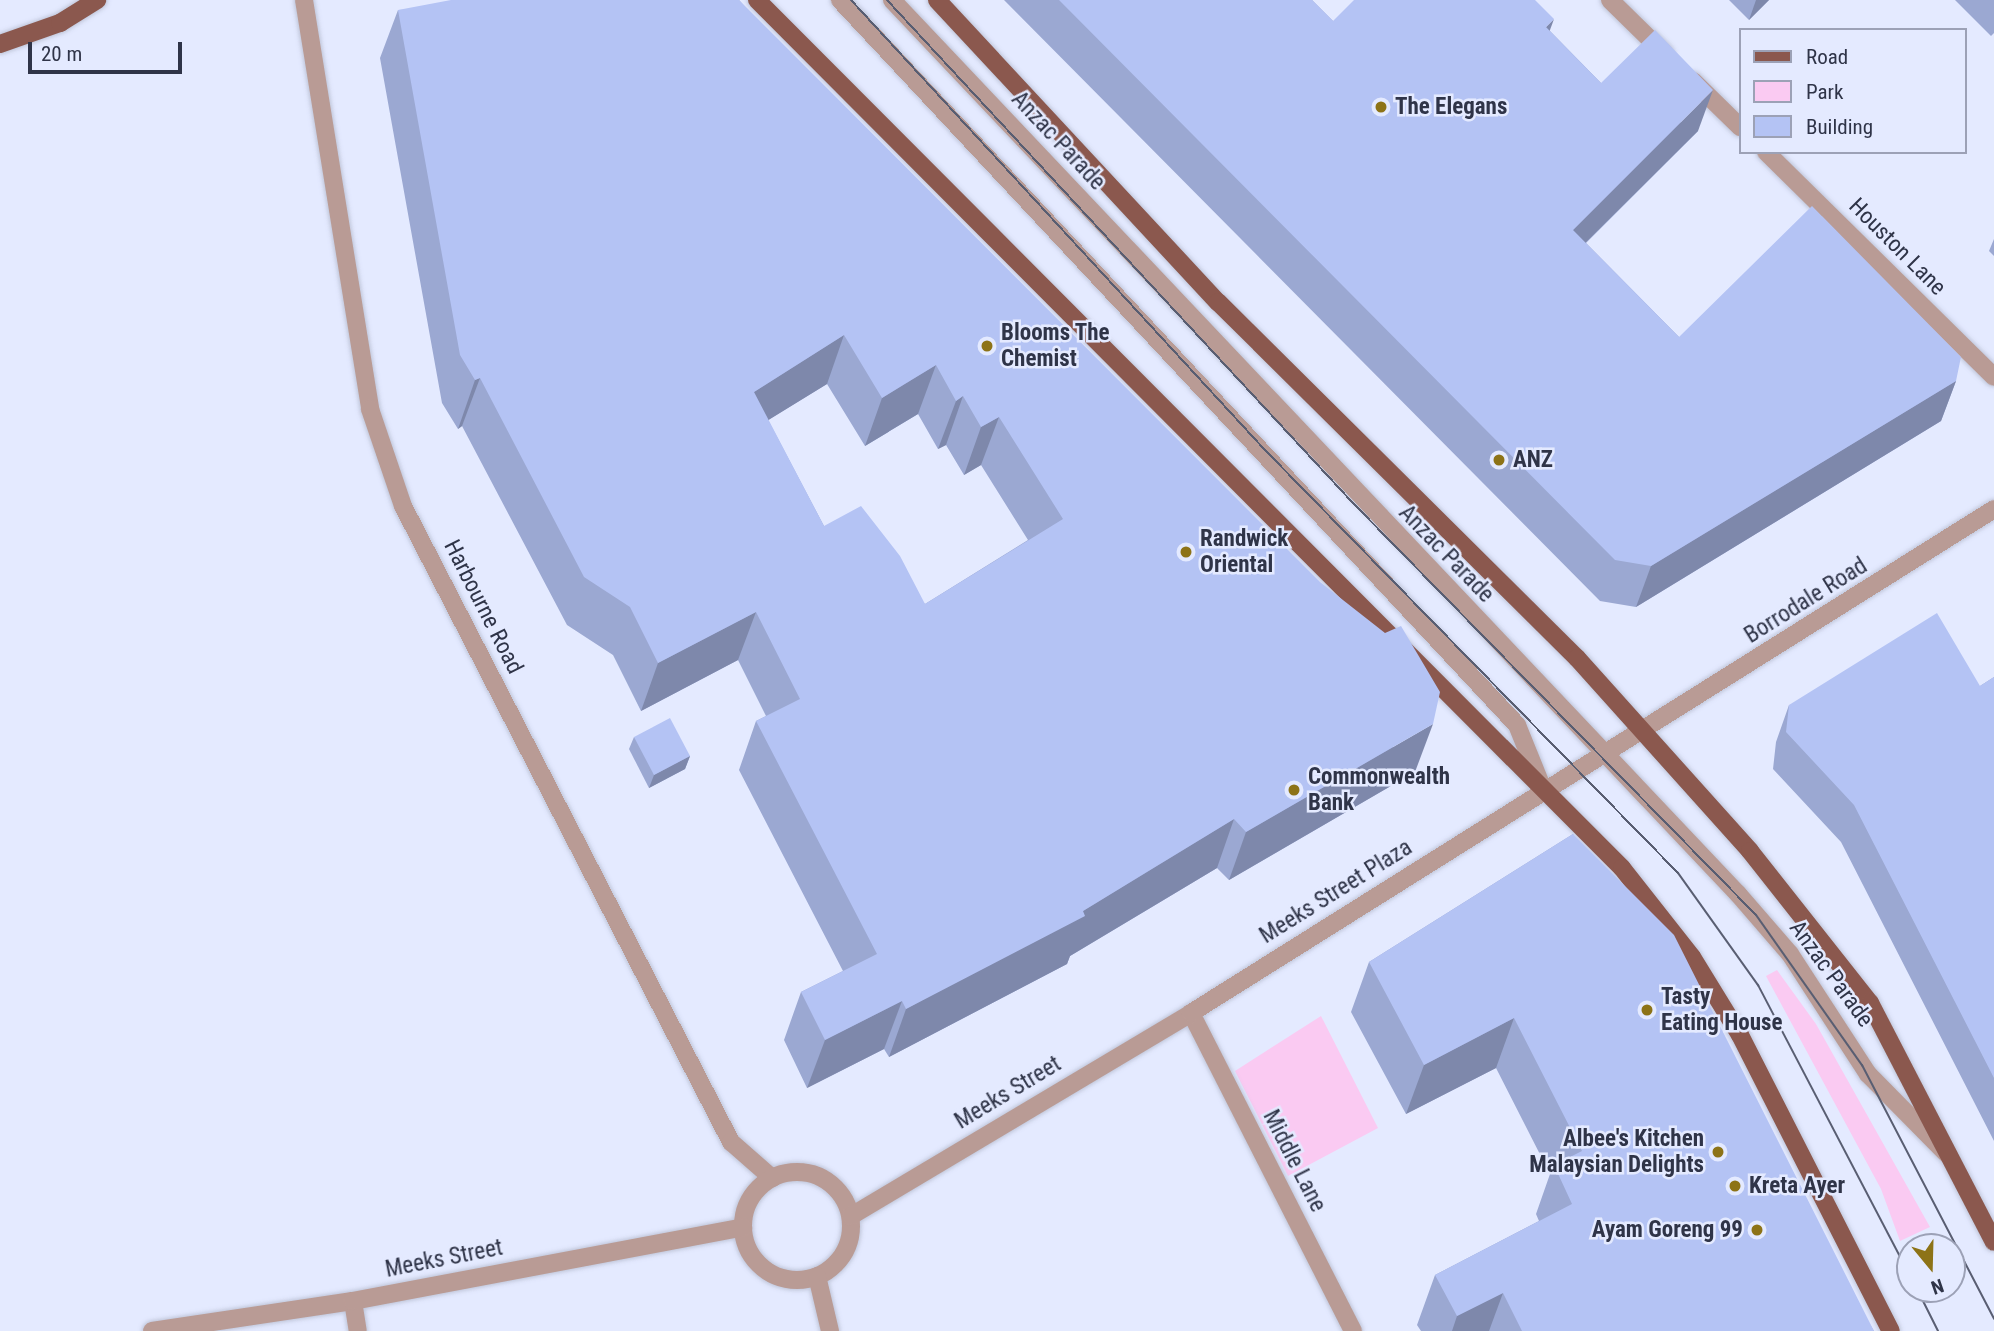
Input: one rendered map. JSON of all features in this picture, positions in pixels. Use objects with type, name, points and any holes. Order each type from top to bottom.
[{"type":"main road","points":[[0,44],[60,23],[97,0]]},
{"type":"main road","points":[[757,0],[1622,868],[1692,957],[1740,1035],[1891,1331]]},
{"type":"main road","name":"Anzac Parade","points":[[937,0],[1219,302],[1577,658],[1845,965],[1994,1242]]},
{"type":"street","name":"Harbourne Road","points":[[303,0],[315,91],[370,409],[403,506],[731,1142],[772,1178]]},
{"type":"street","points":[[840,0],[1517,725],[1543,790]]},
{"type":"street","name":"Anzac Parade","points":[[892,0],[1756,914],[1868,1074],[1948,1155]]},
{"type":"street","points":[[1610,0],[1738,125]]},
{"type":"street","name":"Houston Lane","points":[[1768,154],[1994,377]]},
{"type":"street","name":"Borrodale Road","points":[[1604,754],[1994,509]]},
{"type":"street","name":"Meeks Street Plaza","points":[[1191,1013],[1604,754]]},
{"type":"street","name":"Meeks Street","points":[[851,1216],[1191,1013]]},
{"type":"street","name":"Middle Lane","points":[[1191,1013],[1353,1331]]},
{"type":"street","points":[[813,1174],[842,1194],[851,1216],[845,1251],[817,1276],[799,1280],[770,1273],[749,1251],[743,1227],[752,1196],[772,1178],[813,1174]]},
{"type":"street","name":"Meeks Street","points":[[152,1331],[353,1301],[743,1227]]},
{"type":"street","points":[[817,1276],[830,1331]]},
{"type":"street","points":[[353,1301],[358,1331]]},
{"type":"green space","points":[[1777,970],[1816,1024],[1930,1227],[1917,1233],[1897,1233],[1881,1189],[1766,976]]},
{"type":"green space","points":[[1321,1016],[1378,1128],[1288,1176],[1235,1071]]},
{"type":"building","points":[[451,0],[739,0],[1320,582],[1385,633],[1401,626],[1440,692],[1433,724],[1246,832],[1234,819],[1083,911],[1085,916],[906,1009],[902,1001],[825,1040],[801,992],[877,954],[756,721],[800,699],[756,612],[658,663],[630,607],[584,577],[480,378],[475,380],[460,355],[398,10]],"holes":[[[844,335],[882,398],[936,365],[956,401],[963,396],[981,427],[999,417],[1063,519],[925,604],[900,556],[861,506],[824,526],[754,392]]]},
{"type":"building","points":[[1059,0],[1312,0],[1333,21],[1354,0],[1535,0],[1554,19],[1546,27],[1601,83],[1655,30],[1713,90],[1573,230],[1679,337],[1812,206],[1961,357],[1956,381],[1651,566],[1615,560]]},
{"type":"building","points":[[1937,613],[1980,686],[1994,677],[1994,1078],[1854,805],[1786,732],[1789,705]]},
{"type":"building","points":[[670,718],[690,756],[654,775],[634,737]]},
{"type":"building","points":[[1573,834],[1674,935],[1874,1331],[1522,1331],[1503,1293],[1457,1316],[1435,1275],[1572,1204],[1554,1165],[1582,1151],[1514,1018],[1424,1065],[1369,962]]},
{"type":"tram line","points":[[851,0],[1264,449],[1678,873],[1758,985],[1896,1249]]},
{"type":"tram line","points":[[887,0],[1352,502],[1756,915],[1862,1065],[1994,1319]]},
{"type":"tram line","points":[[1924,1303],[1938,1331]]},
{"type":"place","name":"The Elegans","points":[[1381,107]]},
{"type":"place","name":"Blooms The Chemist","points":[[987,346]]},
{"type":"place","name":"ANZ","points":[[1499,460]]},
{"type":"place","name":"Randwick Oriental","points":[[1186,552]]},
{"type":"place","name":"Commonwealth Bank","points":[[1294,790]]},
{"type":"place","name":"Tasty Eating House","points":[[1647,1010]]},
{"type":"place","name":"Albee's Kitchen Malaysian Delights","points":[[1718,1152]]},
{"type":"place","name":"Kreta Ayer","points":[[1735,1186]]},
{"type":"place","name":"Ayam Goreng 99","points":[[1757,1230]]}]
